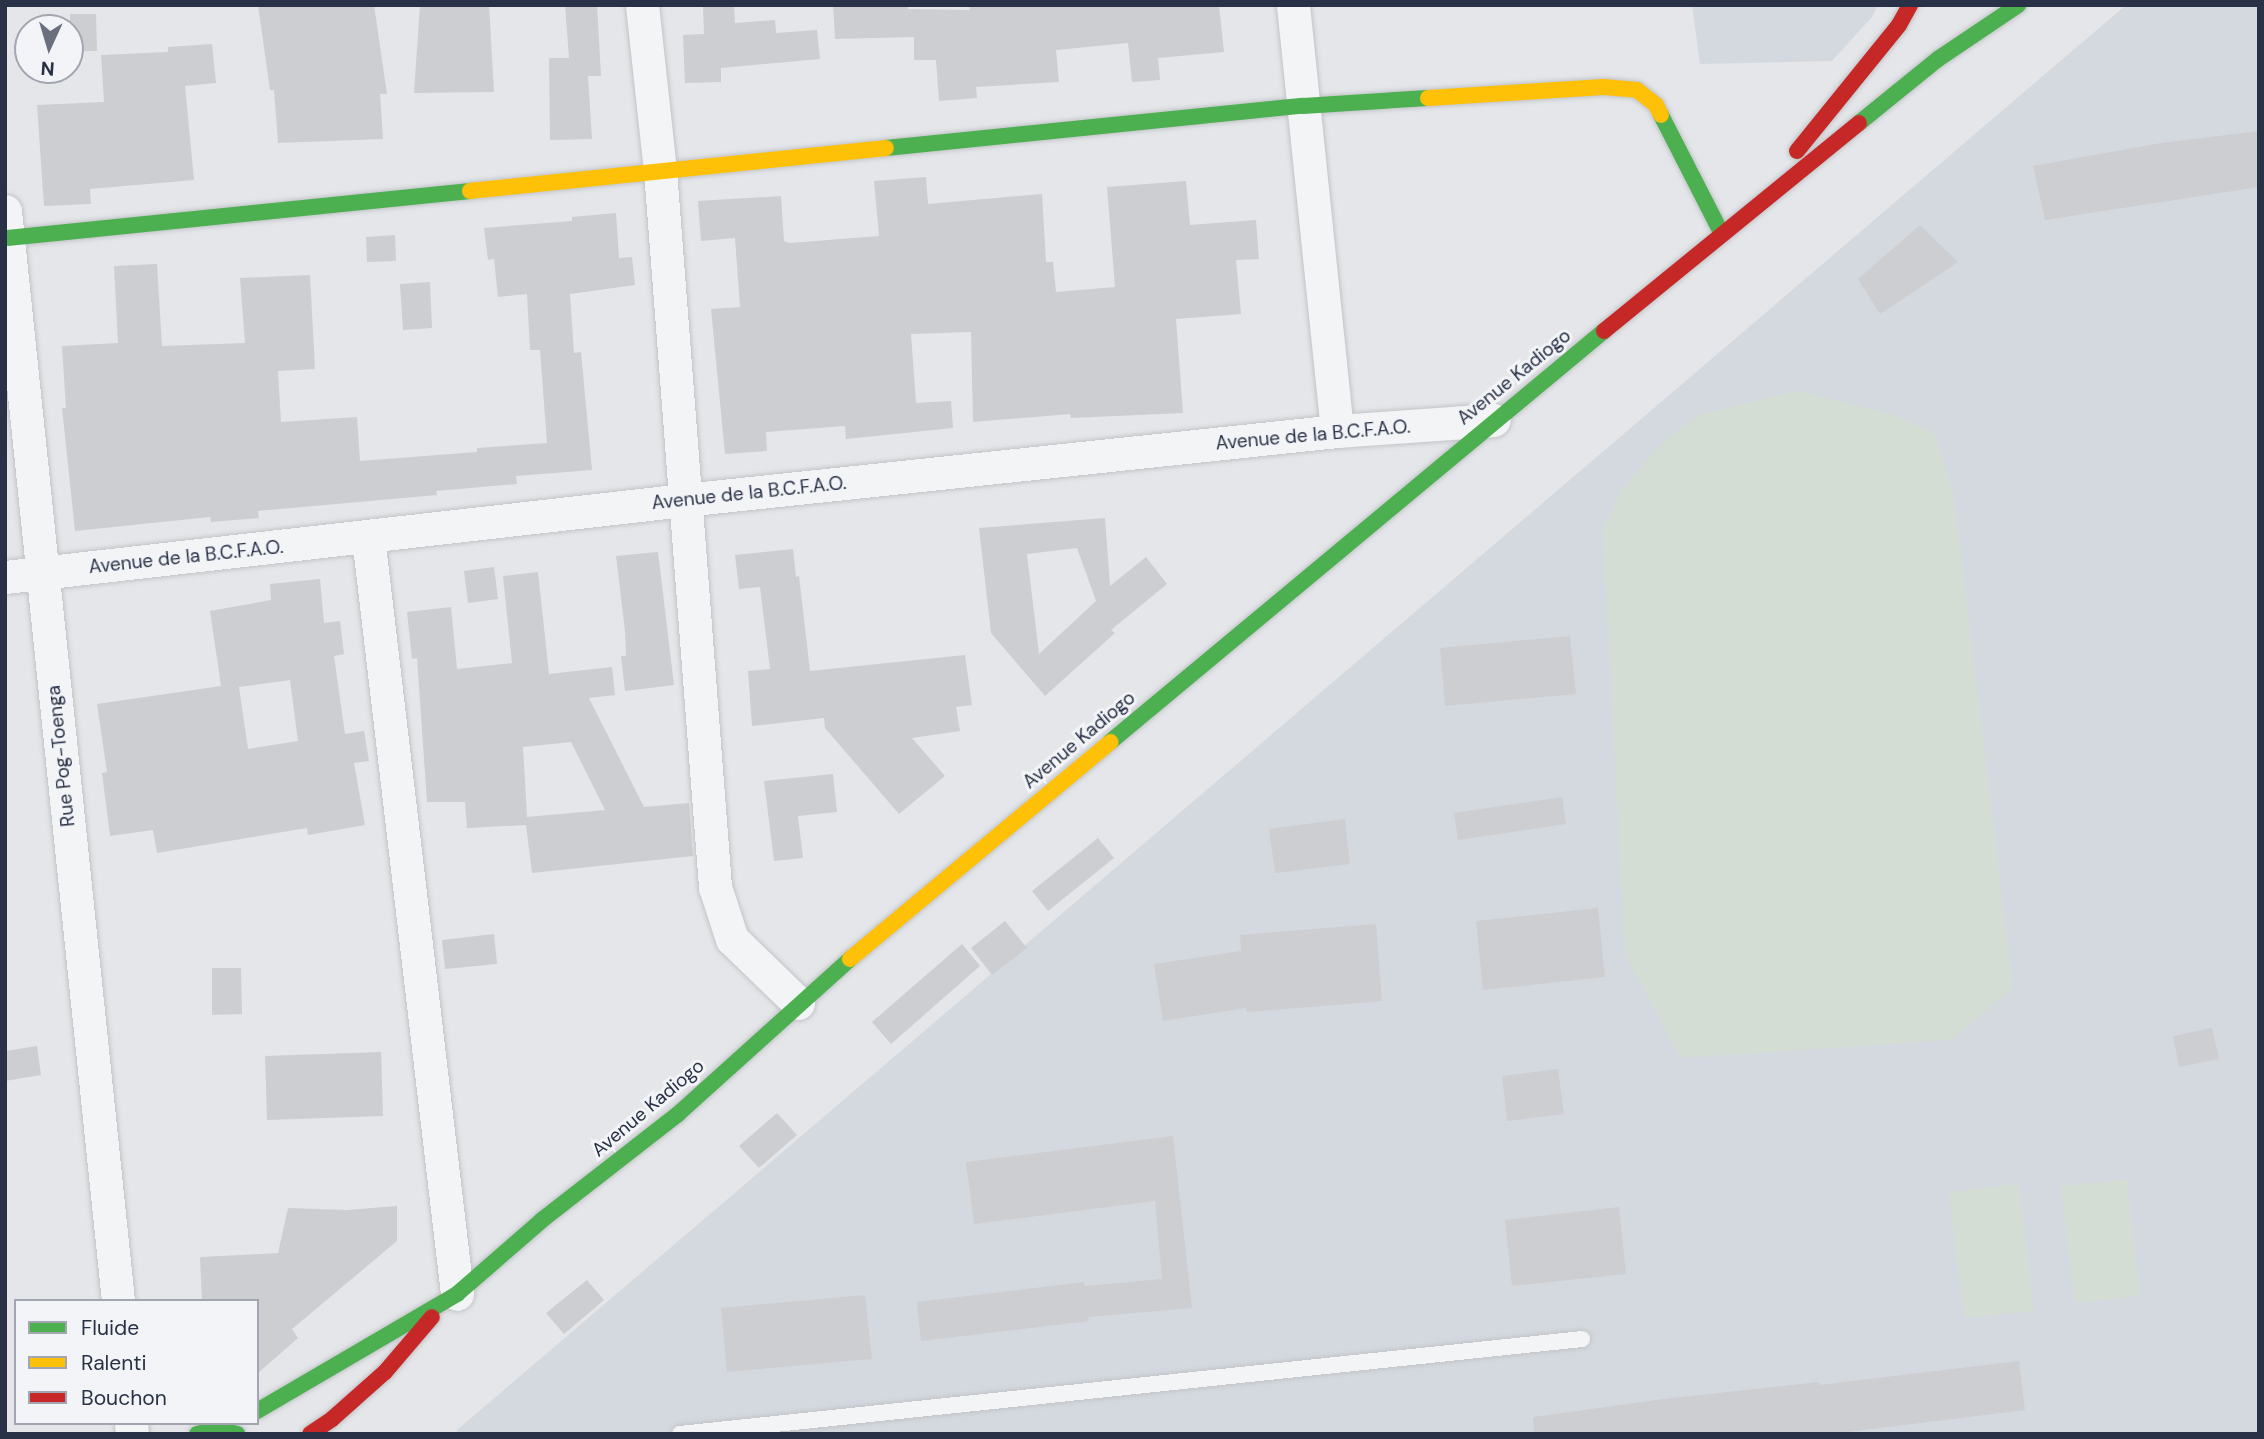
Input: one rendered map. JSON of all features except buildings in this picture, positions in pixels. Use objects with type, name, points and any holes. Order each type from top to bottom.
[{"type":"main road","name":"Avenue Kadiogo","points":[[1744,215],[1899,25],[1910,5]]},
{"type":"main road","name":"Avenue Kadiogo","points":[[310,1434],[332,1419],[385,1372],[451,1298],[542,1220],[678,1114],[798,1003],[1494,420],[1938,59],[2018,5]]},
{"type":"main road","points":[[7,225],[660,170],[1303,106],[1604,87],[1637,90],[1656,105],[1722,234]]},
{"type":"main road","name":"Avenue Kadiogo","points":[[259,1410],[323,1375],[384,1334],[451,1298]]},
{"type":"main road","points":[[197,1434],[223,1426],[237,1434]]},
{"type":"street","points":[[642,5],[660,170],[715,887],[732,939],[798,1003]]},
{"type":"street","points":[[1293,5],[1337,431]]},
{"type":"street","name":"Rue Pog-Toenga","points":[[7,225],[118,1299]]},
{"type":"street","name":"Avenue de la B.C.F.A.O.","points":[[5,577],[684,500],[1337,431],[1494,420]]},
{"type":"street","points":[[368,537],[451,1298]]},
{"type":"lane","points":[[680,1434],[1582,1339]]},
{"type":"shaded area","points":[[1692,5],[1878,5],[1872,17],[1832,61],[1700,64]]},
{"type":"shaded area","points":[[2126,5],[2259,5],[2259,1434],[457,1434],[457,1430]]},
{"type":"shaded area","points":[[1798,391],[1898,416],[1935,434],[1954,495],[2013,988],[1951,1040],[1681,1058],[1625,954],[1603,530],[1622,489],[1661,444],[1699,415]]},
{"type":"shaded area","points":[[2127,1179],[2140,1296],[2075,1303],[2061,1186]]},
{"type":"shaded area","points":[[2019,1184],[2034,1311],[1964,1318],[1949,1192]]},
{"type":"traffic: fast","points":[[1859,123],[1938,59],[2018,5]]},
{"type":"traffic: fast","points":[[886,148],[1303,106],[1428,98]]},
{"type":"traffic: fast","points":[[1661,115],[1722,234]]},
{"type":"traffic: fast","points":[[8,238],[470,191]]},
{"type":"traffic: fast","points":[[1110,742],[1604,331]]},
{"type":"traffic: fast","points":[[259,1410],[457,1294],[542,1220],[678,1114],[850,959]]},
{"type":"traffic: fast","points":[[197,1434],[217,1429],[237,1434]]},
{"type":"traffic: slow","points":[[1428,98],[1604,87],[1637,90],[1656,105],[1661,115]]},
{"type":"traffic: slow","points":[[470,191],[886,148]]},
{"type":"traffic: slow","points":[[850,959],[1110,742]]},
{"type":"traffic: jam","points":[[1797,151],[1899,25],[1910,5]]},
{"type":"traffic: jam","points":[[1604,331],[1859,123]]},
{"type":"traffic: jam","points":[[310,1434],[332,1419],[385,1372],[432,1317]]}]
